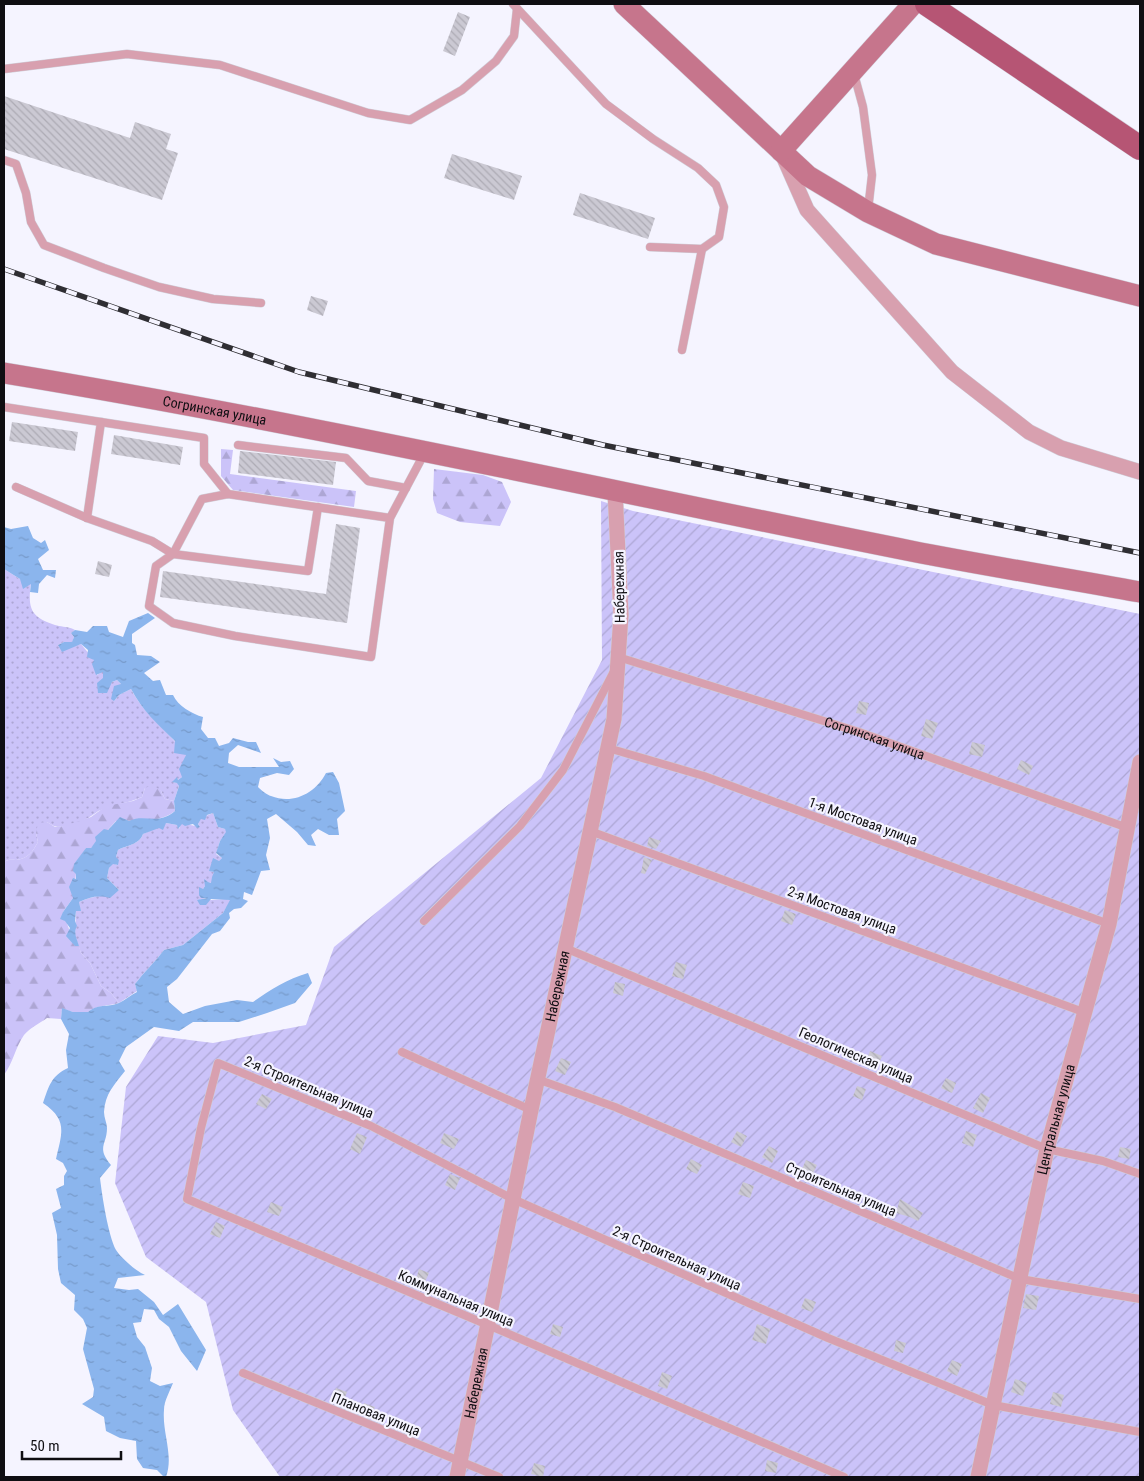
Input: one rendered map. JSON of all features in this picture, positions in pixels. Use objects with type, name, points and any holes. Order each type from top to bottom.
[{"type":"main road","points":[[927,4],[1140,148]]},
{"type":"main road","points":[[950,4],[1021,50],[1140,135]]},
{"type":"street","points":[[781,151],[913,4]]},
{"type":"street","points":[[635,11],[808,176],[868,212],[936,244],[1140,296]]},
{"type":"street","points":[[781,151],[807,210],[952,372],[1029,432],[1061,448],[1140,472]]},
{"type":"street","name":"Согринская улица","points":[[4,373],[98,388],[424,452],[914,552],[1140,592]]},
{"type":"street","name":"Набережная","points":[[458,1477],[531,1110],[614,719],[621,615],[615,491]]},
{"type":"street","name":"Центральная улица","points":[[978,1477],[1047,1149],[1109,924],[1140,762]]},
{"type":"lane","points":[[4,69],[127,54],[220,65],[368,113],[410,120],[462,90],[496,61],[514,36],[515,6]]},
{"type":"lane","points":[[515,6],[606,104],[653,139],[698,168],[716,185],[724,207],[719,237],[702,249],[650,247]]},
{"type":"lane","points":[[853,70],[864,107],[872,174],[868,212]]},
{"type":"lane","points":[[4,160],[16,164],[26,193],[31,222],[44,245],[159,287],[213,299],[261,303]]},
{"type":"lane","points":[[682,350],[702,249]]},
{"type":"lane","points":[[4,407],[204,438],[204,464],[228,494]]},
{"type":"lane","points":[[87,518],[101,422]]},
{"type":"lane","points":[[238,445],[346,458],[368,481],[406,488]]},
{"type":"lane","points":[[390,518],[228,494],[202,499],[173,554],[156,566],[149,606],[173,623],[235,636],[371,657],[390,518],[424,452]]},
{"type":"lane","points":[[16,487],[87,518],[152,541],[173,554],[308,572],[318,507]]},
{"type":"lane","points":[[424,921],[520,826],[563,770],[618,661]]},
{"type":"lane","name":"Согринская улица","points":[[618,661],[859,732],[1128,828]]},
{"type":"lane","name":"1-я Мостовая улица","points":[[608,748],[704,776],[1109,924]]},
{"type":"lane","name":"2-я Мостовая улица","points":[[590,831],[1086,1013]]},
{"type":"lane","name":"Геологическая улица","points":[[565,948],[1047,1149],[1103,1161],[1140,1174]]},
{"type":"lane","points":[[402,1052],[531,1110]]},
{"type":"lane","name":"2-я Строительная улица","points":[[218,1063],[371,1126],[513,1199],[828,1338],[993,1406],[1140,1432]]},
{"type":"lane","name":"Коммунальная улица","points":[[218,1063],[201,1128],[187,1198],[844,1477]]},
{"type":"lane","name":"Строительная улица","points":[[538,1079],[615,1107],[1020,1279],[1140,1299]]},
{"type":"lane","name":"Плановая улица","points":[[243,1373],[499,1477]]},
{"type":"green space","points":[[221,449],[233,450],[230,474],[356,491],[354,507],[233,490],[221,476]]},
{"type":"green space","points":[[434,469],[483,475],[502,482],[511,502],[500,526],[460,522],[437,513],[433,499]]},
{"type":"green space","points":[[601,501],[633,511],[1140,614],[1140,1477],[280,1477],[233,1410],[206,1302],[146,1257],[115,1183],[126,1087],[158,1036],[213,1043],[306,1025],[334,947],[541,778],[602,660]]},
{"type":"green space","points":[[4,569],[20,579],[31,583],[31,607],[37,616],[50,623],[75,630],[71,633],[74,637],[72,643],[64,642],[58,645],[74,646],[81,644],[94,660],[97,675],[103,671],[103,678],[112,682],[117,680],[121,684],[114,701],[119,695],[131,689],[143,707],[186,755],[182,777],[178,780],[177,778],[173,782],[178,783],[179,786],[174,801],[165,799],[161,791],[145,788],[142,797],[100,810],[78,823],[58,827],[47,822],[36,833],[38,842],[30,854],[24,858],[4,862]]},
{"type":"green space","points":[[153,785],[161,791],[165,799],[174,801],[175,811],[154,820],[116,821],[91,848],[86,848],[76,874],[73,898],[63,912],[75,946],[79,946],[81,953],[90,963],[101,986],[111,993],[119,1003],[99,1007],[88,1012],[73,1012],[62,1009],[61,1019],[47,1018],[24,1035],[4,1075],[4,862],[24,858],[32,851],[38,842],[36,833],[38,823],[47,822],[55,827],[64,826],[91,817],[106,806],[133,801],[142,797],[145,788]]},
{"type":"green space","points":[[213,813],[218,827],[225,829],[227,832],[220,841],[216,854],[222,858],[211,871],[214,872],[212,883],[205,882],[203,889],[205,897],[208,897],[197,901],[231,900],[223,913],[183,945],[164,950],[135,984],[137,991],[119,1003],[111,993],[101,986],[90,963],[81,953],[75,936],[76,911],[80,911],[79,902],[119,890],[107,878],[109,868],[113,863],[117,865],[116,857],[118,850],[136,843],[143,834],[166,823],[177,825],[179,829],[181,823],[200,827],[198,824],[201,818]]},
{"type":"water","points":[[28,526],[33,538],[41,543],[45,540],[49,550],[38,559],[43,570],[56,570],[55,578],[47,575],[39,584],[38,593],[30,592],[31,584],[23,589],[20,579],[4,569],[4,527],[11,529]]},
{"type":"water","points":[[148,613],[155,618],[132,634],[132,643],[135,645],[137,655],[151,656],[160,662],[144,673],[153,681],[160,680],[166,695],[173,695],[178,703],[186,709],[203,717],[201,729],[208,738],[215,738],[219,746],[229,743],[233,738],[256,742],[261,753],[238,745],[229,753],[228,763],[239,767],[279,767],[273,758],[281,762],[290,761],[294,769],[289,775],[277,773],[260,778],[258,787],[268,795],[287,799],[295,798],[310,791],[322,780],[326,773],[333,772],[339,783],[345,811],[337,819],[339,835],[329,835],[318,829],[311,835],[316,846],[308,845],[297,832],[276,814],[267,819],[270,838],[266,855],[270,870],[261,871],[252,895],[244,892],[243,899],[248,901],[241,908],[234,909],[229,913],[230,918],[220,931],[212,934],[177,979],[167,987],[169,1002],[183,1014],[205,1006],[237,1000],[253,1002],[279,985],[308,973],[312,983],[295,1003],[239,1022],[193,1022],[179,1031],[154,1027],[126,1047],[119,1061],[125,1071],[106,1100],[104,1112],[107,1134],[103,1150],[111,1165],[100,1178],[108,1225],[118,1253],[145,1275],[118,1278],[114,1288],[138,1289],[154,1302],[163,1315],[178,1304],[206,1350],[197,1371],[181,1351],[169,1327],[159,1319],[154,1310],[144,1309],[141,1322],[133,1323],[137,1337],[145,1347],[152,1368],[150,1381],[160,1386],[173,1383],[164,1407],[169,1460],[166,1477],[162,1477],[157,1470],[143,1468],[137,1459],[136,1441],[120,1438],[106,1431],[104,1417],[82,1404],[93,1397],[94,1389],[83,1349],[87,1328],[83,1319],[74,1310],[75,1295],[61,1283],[58,1269],[57,1235],[52,1213],[61,1208],[56,1189],[64,1185],[64,1176],[67,1171],[63,1163],[56,1159],[61,1134],[60,1121],[51,1109],[43,1103],[54,1078],[68,1068],[66,1050],[69,1034],[61,1019],[62,1008],[73,1012],[88,1012],[92,1009],[119,1003],[137,992],[135,984],[164,950],[183,945],[223,913],[230,900],[211,899],[206,905],[200,905],[197,900],[207,898],[201,898],[199,887],[203,889],[205,886],[204,879],[211,883],[214,872],[209,871],[213,858],[219,861],[222,858],[216,853],[220,841],[226,832],[225,829],[218,827],[213,813],[207,815],[205,820],[201,819],[198,824],[200,827],[197,828],[193,824],[185,826],[182,824],[178,829],[177,825],[166,823],[163,830],[159,828],[143,834],[136,843],[118,850],[116,857],[119,860],[118,865],[113,864],[109,868],[107,878],[119,890],[110,898],[94,897],[79,902],[81,911],[76,911],[75,921],[77,926],[75,934],[79,946],[75,946],[66,936],[70,928],[65,921],[60,919],[73,898],[69,887],[73,878],[76,879],[76,874],[73,871],[74,864],[86,848],[91,848],[96,841],[95,837],[104,829],[108,830],[120,817],[129,821],[140,818],[157,819],[175,811],[174,801],[179,786],[177,783],[172,782],[177,777],[178,780],[182,777],[179,769],[186,755],[174,753],[175,741],[145,710],[131,689],[119,695],[114,701],[111,699],[114,686],[121,684],[117,680],[112,682],[107,693],[98,693],[97,683],[103,678],[103,672],[96,675],[92,664],[94,660],[87,657],[88,650],[81,644],[62,652],[58,645],[64,642],[72,642],[74,637],[71,633],[75,630],[87,632],[93,626],[107,626],[109,632],[123,637],[129,621]]},
{"type":"building","points":[[458,12],[470,17],[455,56],[443,51]]},
{"type":"building","points":[[4,96],[130,138],[135,122],[171,134],[166,149],[178,153],[162,200],[4,149]]},
{"type":"building","points":[[452,154],[522,176],[514,200],[444,178]]},
{"type":"building","points":[[580,193],[655,218],[648,239],[573,215]]},
{"type":"building","points":[[311,296],[328,301],[323,316],[307,310]]},
{"type":"building","points":[[12,422],[78,432],[75,451],[9,441]]},
{"type":"building","points":[[114,435],[183,447],[180,465],[111,454]]},
{"type":"building","points":[[240,451],[336,462],[333,485],[238,473]]},
{"type":"building","points":[[336,524],[360,528],[347,623],[160,597],[163,571],[326,594]]},
{"type":"building","points":[[98,561],[112,565],[109,577],[95,574]]},
{"type":"building","points":[[859,701],[869,703],[866,715],[856,713]]},
{"type":"building","points":[[926,719],[938,723],[932,739],[921,736]]},
{"type":"building","points":[[972,742],[985,745],[982,757],[969,754]]},
{"type":"building","points":[[1021,760],[1033,766],[1029,775],[1017,769]]},
{"type":"building","points":[[649,837],[661,841],[656,849],[647,846]]},
{"type":"building","points":[[644,857],[652,860],[645,874],[641,873]]},
{"type":"building","points":[[785,910],[796,914],[792,925],[781,921]]},
{"type":"building","points":[[676,962],[687,965],[683,979],[672,976]]},
{"type":"building","points":[[615,982],[625,984],[623,996],[613,993]]},
{"type":"building","points":[[870,1051],[882,1056],[878,1066],[866,1061]]},
{"type":"building","points":[[561,1058],[571,1062],[565,1075],[555,1071]]},
{"type":"building","points":[[946,1078],[956,1083],[952,1093],[941,1088]]},
{"type":"building","points":[[857,1086],[866,1089],[862,1100],[853,1096]]},
{"type":"building","points":[[981,1093],[990,1098],[983,1113],[973,1108]]},
{"type":"building","points":[[262,1094],[272,1099],[266,1109],[256,1104]]},
{"type":"building","points":[[737,1131],[747,1136],[741,1147],[731,1142]]},
{"type":"building","points":[[966,1131],[977,1135],[973,1147],[962,1143]]},
{"type":"building","points":[[357,1133],[367,1137],[360,1154],[350,1149]]},
{"type":"building","points":[[444,1133],[459,1139],[454,1149],[440,1143]]},
{"type":"building","points":[[769,1146],[778,1151],[772,1163],[762,1157]]},
{"type":"building","points":[[1120,1147],[1131,1149],[1129,1159],[1118,1157]]},
{"type":"building","points":[[691,1159],[702,1165],[697,1174],[686,1169]]},
{"type":"building","points":[[806,1160],[817,1165],[812,1176],[801,1171]]},
{"type":"building","points":[[450,1174],[460,1178],[455,1190],[445,1185]]},
{"type":"building","points":[[743,1182],[754,1186],[750,1198],[738,1194]]},
{"type":"building","points":[[900,1199],[923,1213],[918,1221],[896,1213]]},
{"type":"building","points":[[271,1202],[283,1207],[279,1216],[267,1212]]},
{"type":"building","points":[[216,1222],[225,1226],[220,1238],[210,1234]]},
{"type":"building","points":[[419,1269],[429,1273],[425,1282],[416,1279]]},
{"type":"building","points":[[1026,1294],[1039,1296],[1036,1310],[1023,1308]]},
{"type":"building","points":[[805,1298],[816,1302],[812,1312],[801,1308]]},
{"type":"building","points":[[553,1324],[563,1327],[560,1337],[550,1334]]},
{"type":"building","points":[[757,1324],[770,1329],[766,1344],[752,1340]]},
{"type":"building","points":[[896,1340],[906,1343],[903,1353],[894,1351]]},
{"type":"building","points":[[952,1360],[962,1364],[957,1376],[947,1371]]},
{"type":"building","points":[[662,1372],[672,1376],[667,1389],[658,1386]]},
{"type":"building","points":[[1015,1379],[1027,1383],[1023,1396],[1011,1392]]},
{"type":"building","points":[[336,1388],[347,1392],[343,1402],[332,1398]]},
{"type":"building","points":[[1053,1392],[1064,1395],[1061,1407],[1050,1404]]},
{"type":"building","points":[[364,1403],[375,1407],[370,1418],[360,1414]]},
{"type":"building","points":[[767,1460],[778,1463],[776,1473],[765,1471]]},
{"type":"building","points":[[534,1463],[545,1466],[543,1477],[531,1474]]},
{"type":"railway","points":[[4,269],[299,372],[603,445],[1140,553]]}]
